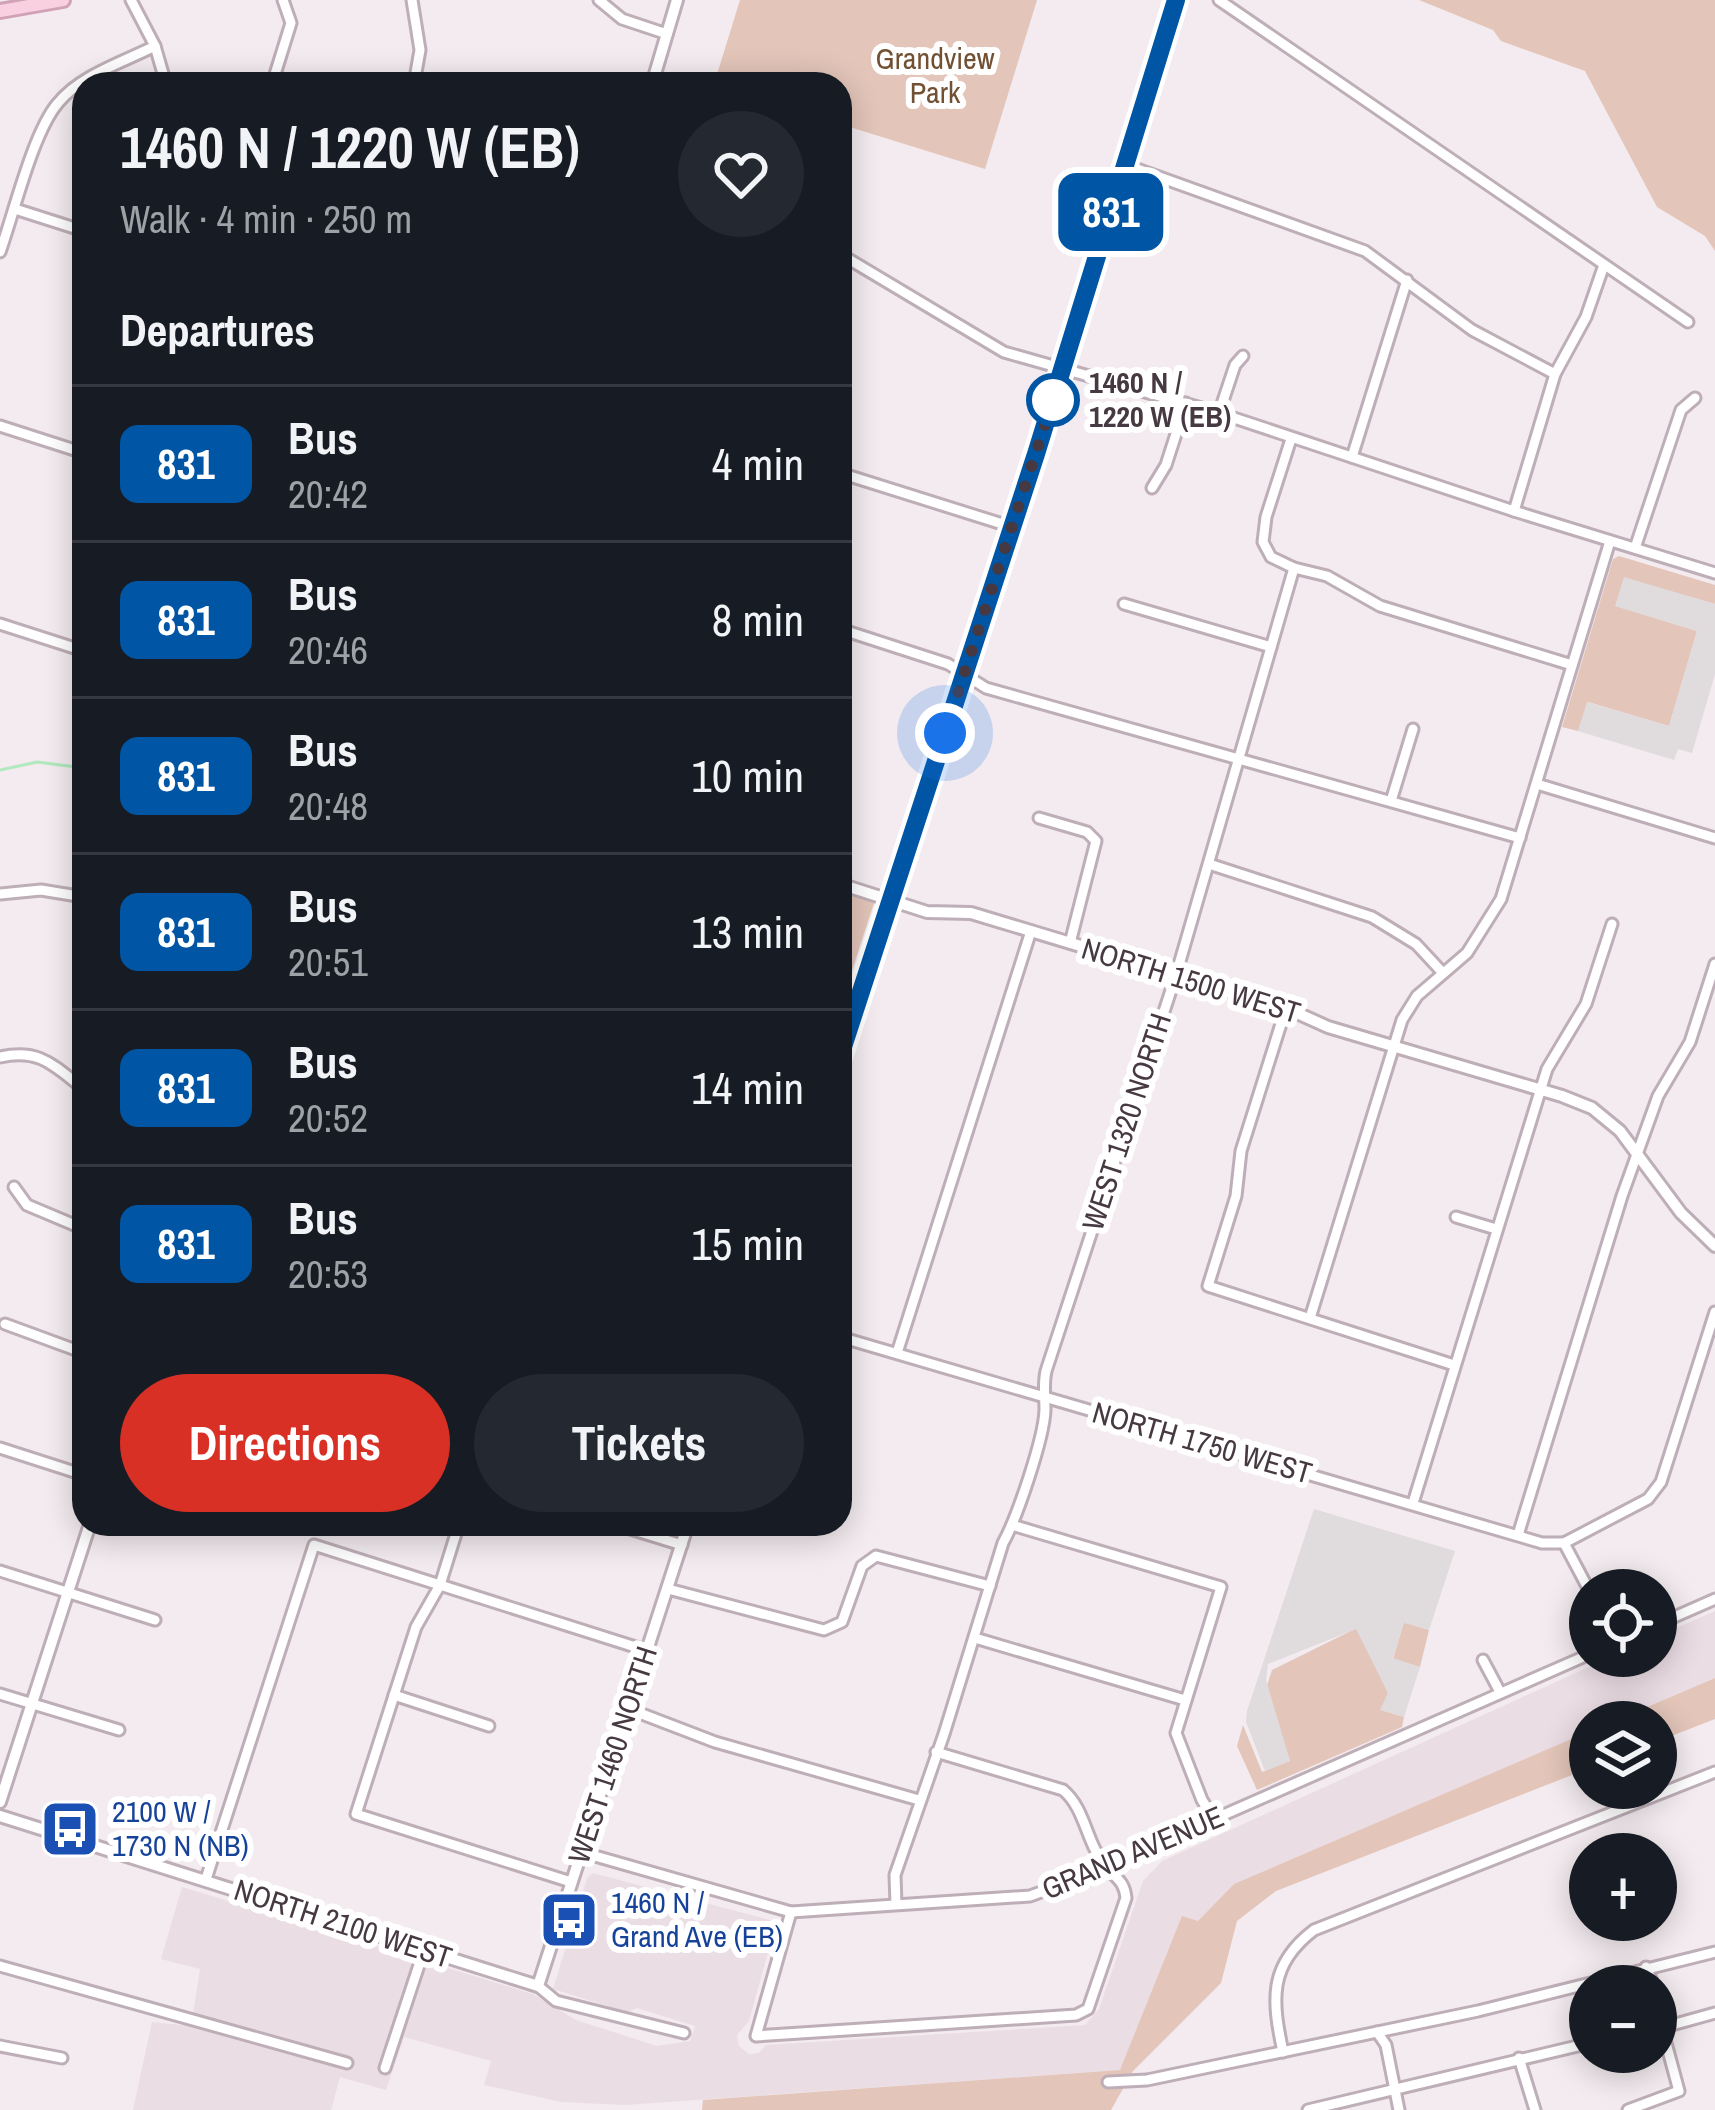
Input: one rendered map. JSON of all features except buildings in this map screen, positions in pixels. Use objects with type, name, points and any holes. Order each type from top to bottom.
[{"type":"main road","points":[[0,11],[63,0]]},
{"type":"street","points":[[131,0],[163,72]]},
{"type":"street","points":[[276,72],[291,23],[283,0]]},
{"type":"street","points":[[412,0],[420,50],[416,72]]},
{"type":"street","points":[[599,0],[622,19],[667,34]]},
{"type":"street","points":[[656,72],[677,0]]},
{"type":"street","points":[[852,1019],[1176,0]]},
{"type":"street","points":[[1219,0],[1688,322]]},
{"type":"street","points":[[102,72],[155,46]]},
{"type":"street","points":[[0,252],[42,130],[57,103],[72,91]]},
{"type":"street","points":[[1126,165],[1365,251],[1472,330],[1555,374]]},
{"type":"street","points":[[15,208],[72,227]]},
{"type":"street","points":[[852,261],[1004,352],[1220,413],[1514,512],[1715,573]]},
{"type":"street","points":[[1514,512],[1555,374],[1586,317],[1604,265]]},
{"type":"street","points":[[1352,458],[1407,280]]},
{"type":"street","points":[[1220,413],[1235,365],[1243,356]]},
{"type":"street","points":[[1635,548],[1681,410],[1695,398]]},
{"type":"street","points":[[1152,488],[1166,464],[1186,403]]},
{"type":"street","points":[[0,427],[72,449]]},
{"type":"street","points":[[1291,439],[1266,517],[1264,549],[1271,557],[1327,576],[1380,607],[1572,665]]},
{"type":"street","points":[[852,477],[1012,527]]},
{"type":"street","points":[[1310,1318],[1408,1008],[1467,953],[1501,899],[1610,541]]},
{"type":"street","name":"WEST 1320 NORTH","points":[[896,1904],[896,1875],[1045,1415],[1046,1371],[1176,975],[1294,568]]},
{"type":"street","points":[[1124,604],[1271,647]]},
{"type":"street","points":[[0,625],[72,647]]},
{"type":"street","points":[[852,633],[949,664],[986,688],[1520,838]]},
{"type":"street","points":[[1391,802],[1413,729]]},
{"type":"street","points":[[1537,784],[1715,838]]},
{"type":"street","points":[[1039,818],[1087,832],[1096,841],[1070,943]]},
{"type":"street","points":[[1209,864],[1372,916],[1416,944],[1443,973]]},
{"type":"street","name":"NORTH 1500 WEST","points":[[852,888],[927,912],[971,913],[1286,1008],[1328,1027],[1592,1108],[1621,1131],[1681,1213],[1715,1246]]},
{"type":"street","points":[[0,894],[41,890],[72,895]]},
{"type":"street","points":[[1413,1503],[1541,1089],[1554,1054],[1586,1004],[1612,924]]},
{"type":"street","points":[[897,1353],[1031,931]]},
{"type":"street","points":[[1518,1534],[1658,1096],[1690,1042],[1715,964]]},
{"type":"street","points":[[1286,1008],[1241,1151],[1236,1196],[1208,1286],[1454,1365]]},
{"type":"street","points":[[0,1057],[21,1052],[43,1058],[72,1080]]},
{"type":"street","points":[[14,1187],[28,1205],[72,1224]]},
{"type":"street","points":[[1456,1217],[1496,1229]]},
{"type":"street","points":[[1578,1569],[1564,1543],[1648,1499],[1661,1482],[1715,1312]]},
{"type":"street","points":[[5,1324],[72,1349]]},
{"type":"street","name":"NORTH 1750 WEST","points":[[852,1340],[1542,1543],[1564,1543]]},
{"type":"street","points":[[0,1448],[72,1470]]},
{"type":"street","points":[[1012,1526],[1221,1587],[1176,1738],[1214,1819]]},
{"type":"street","points":[[0,1802],[86,1536]]},
{"type":"street","points":[[455,1536],[440,1585],[416,1627],[356,1814],[571,1882]]},
{"type":"street","points":[[653,1536],[682,1545]]},
{"type":"street","name":"WEST 1460 NORTH","points":[[538,1986],[685,1536]]},
{"type":"street","points":[[206,1880],[314,1545],[648,1652]]},
{"type":"street","points":[[668,1589],[824,1630],[837,1627],[844,1618],[862,1566],[869,1559],[884,1556],[990,1586]]},
{"type":"street","points":[[0,1570],[155,1620]]},
{"type":"street","points":[[1677,1616],[1715,1599]]},
{"type":"street","points":[[975,1638],[1185,1700]]},
{"type":"street","points":[[1483,1660],[1500,1692]]},
{"type":"street","name":"GRAND AVENUE","points":[[581,1852],[791,1912],[1030,1896],[1569,1663]]},
{"type":"street","points":[[0,1694],[119,1730]]},
{"type":"street","points":[[394,1695],[489,1726]]},
{"type":"street","points":[[629,1709],[715,1742],[919,1800]]},
{"type":"street","points":[[791,1912],[757,2036],[1081,2013],[1093,2002],[1126,1898],[1123,1883],[1105,1866],[1075,1802],[1063,1790],[937,1752]]},
{"type":"street","points":[[1282,2052],[1275,1986],[1295,1944],[1314,1930],[1715,1772]]},
{"type":"street","name":"NORTH 2100 WEST","points":[[0,1816],[538,1986],[556,2001],[684,2033]]},
{"type":"street","points":[[385,2068],[424,1950]]},
{"type":"street","points":[[1655,1965],[1715,1952]]},
{"type":"street","points":[[0,1966],[346,2063]]},
{"type":"street","points":[[1108,2082],[1147,2080],[1379,2038],[1569,1987]]},
{"type":"street","points":[[1677,2023],[1715,2013]]},
{"type":"street","points":[[1379,2038],[1386,2045],[1399,2110]]},
{"type":"street","points":[[0,2046],[62,2057]]},
{"type":"street","points":[[1308,2110],[1569,2047]]},
{"type":"street","points":[[1519,2058],[1534,2110]]},
{"type":"street","points":[[1628,2110],[1679,2091],[1673,2073]]},
{"type":"shaded area","points":[[1624,577],[1715,604],[1715,674],[1692,753],[1678,749],[1674,760],[1578,731],[1587,702],[1669,726],[1697,631],[1615,606]]},
{"type":"shaded area","points":[[1314,1509],[1455,1551],[1429,1630],[1404,1623],[1393,1658],[1420,1667],[1404,1717],[1380,1710],[1388,1693],[1356,1629],[1268,1664],[1266,1680],[1290,1761],[1265,1771],[1246,1722],[1247,1711]]},
{"type":"shaded area","points":[[1715,1611],[1715,1678],[1661,1701],[1569,1701],[1569,1740],[1234,1884],[1198,1921],[1120,2070],[625,2105],[561,2102],[484,2085],[491,2061],[404,2037],[386,2090],[340,2077],[331,2110],[133,2110],[152,2022],[191,2026],[200,1969],[161,1959],[182,1887],[533,1994],[576,2020],[657,2046],[690,2041],[695,2026],[553,1989],[587,1878],[593,1873],[770,1920],[774,1931],[749,2021],[737,2035],[739,2046],[749,2054],[759,2053],[766,2045],[1085,2025],[1099,2009],[1143,1881],[1162,1861],[1569,1676],[1677,1677],[1677,1628]]},
{"type":"green space","name":"Grandview Park","points":[[740,0],[1037,0],[985,169],[852,128],[852,72],[718,72]]},
{"type":"green space","points":[[1419,0],[1715,0],[1715,251],[1705,236],[1657,207],[1585,71],[1501,41],[1493,30]]},
{"type":"green space","points":[[1619,556],[1715,585],[1715,604],[1624,578],[1616,606],[1697,631],[1669,726],[1588,702],[1578,731],[1562,727],[1613,559]]},
{"type":"green space","points":[[852,893],[875,900],[852,970]]},
{"type":"green space","points":[[1404,1622],[1429,1630],[1420,1667],[1393,1659]]},
{"type":"green space","points":[[1357,1628],[1388,1693],[1381,1710],[1404,1717],[1402,1727],[1257,1790],[1237,1746],[1243,1725],[1262,1772],[1290,1761],[1264,1695],[1272,1670]]},
{"type":"green space","points":[[1715,1678],[1715,1719],[1677,1734],[1677,1701],[1661,1701]]},
{"type":"green space","points":[[1569,1740],[1569,1776],[1276,1891],[1237,1921],[1221,1983],[1133,2071],[1111,2110],[702,2110],[703,2100],[1120,2070],[1182,1916],[1198,1921],[1234,1884]]},
{"type":"waterway","points":[[0,770],[37,762],[72,766]]},
{"type":"bus line","name":"831","points":[[852,1019],[1036,454],[1176,0]]},
{"type":"place","name":"1460 N / 1220 W (EB)","points":[[1053,400]]},
{"type":"place","name":"2100 W / 1730 N (NB)","points":[[70,1829]]},
{"type":"place","name":"1460 N / Grand Ave (EB)","points":[[569,1920]]},
{"type":"route","points":[[945,733],[1053,400]]}]
